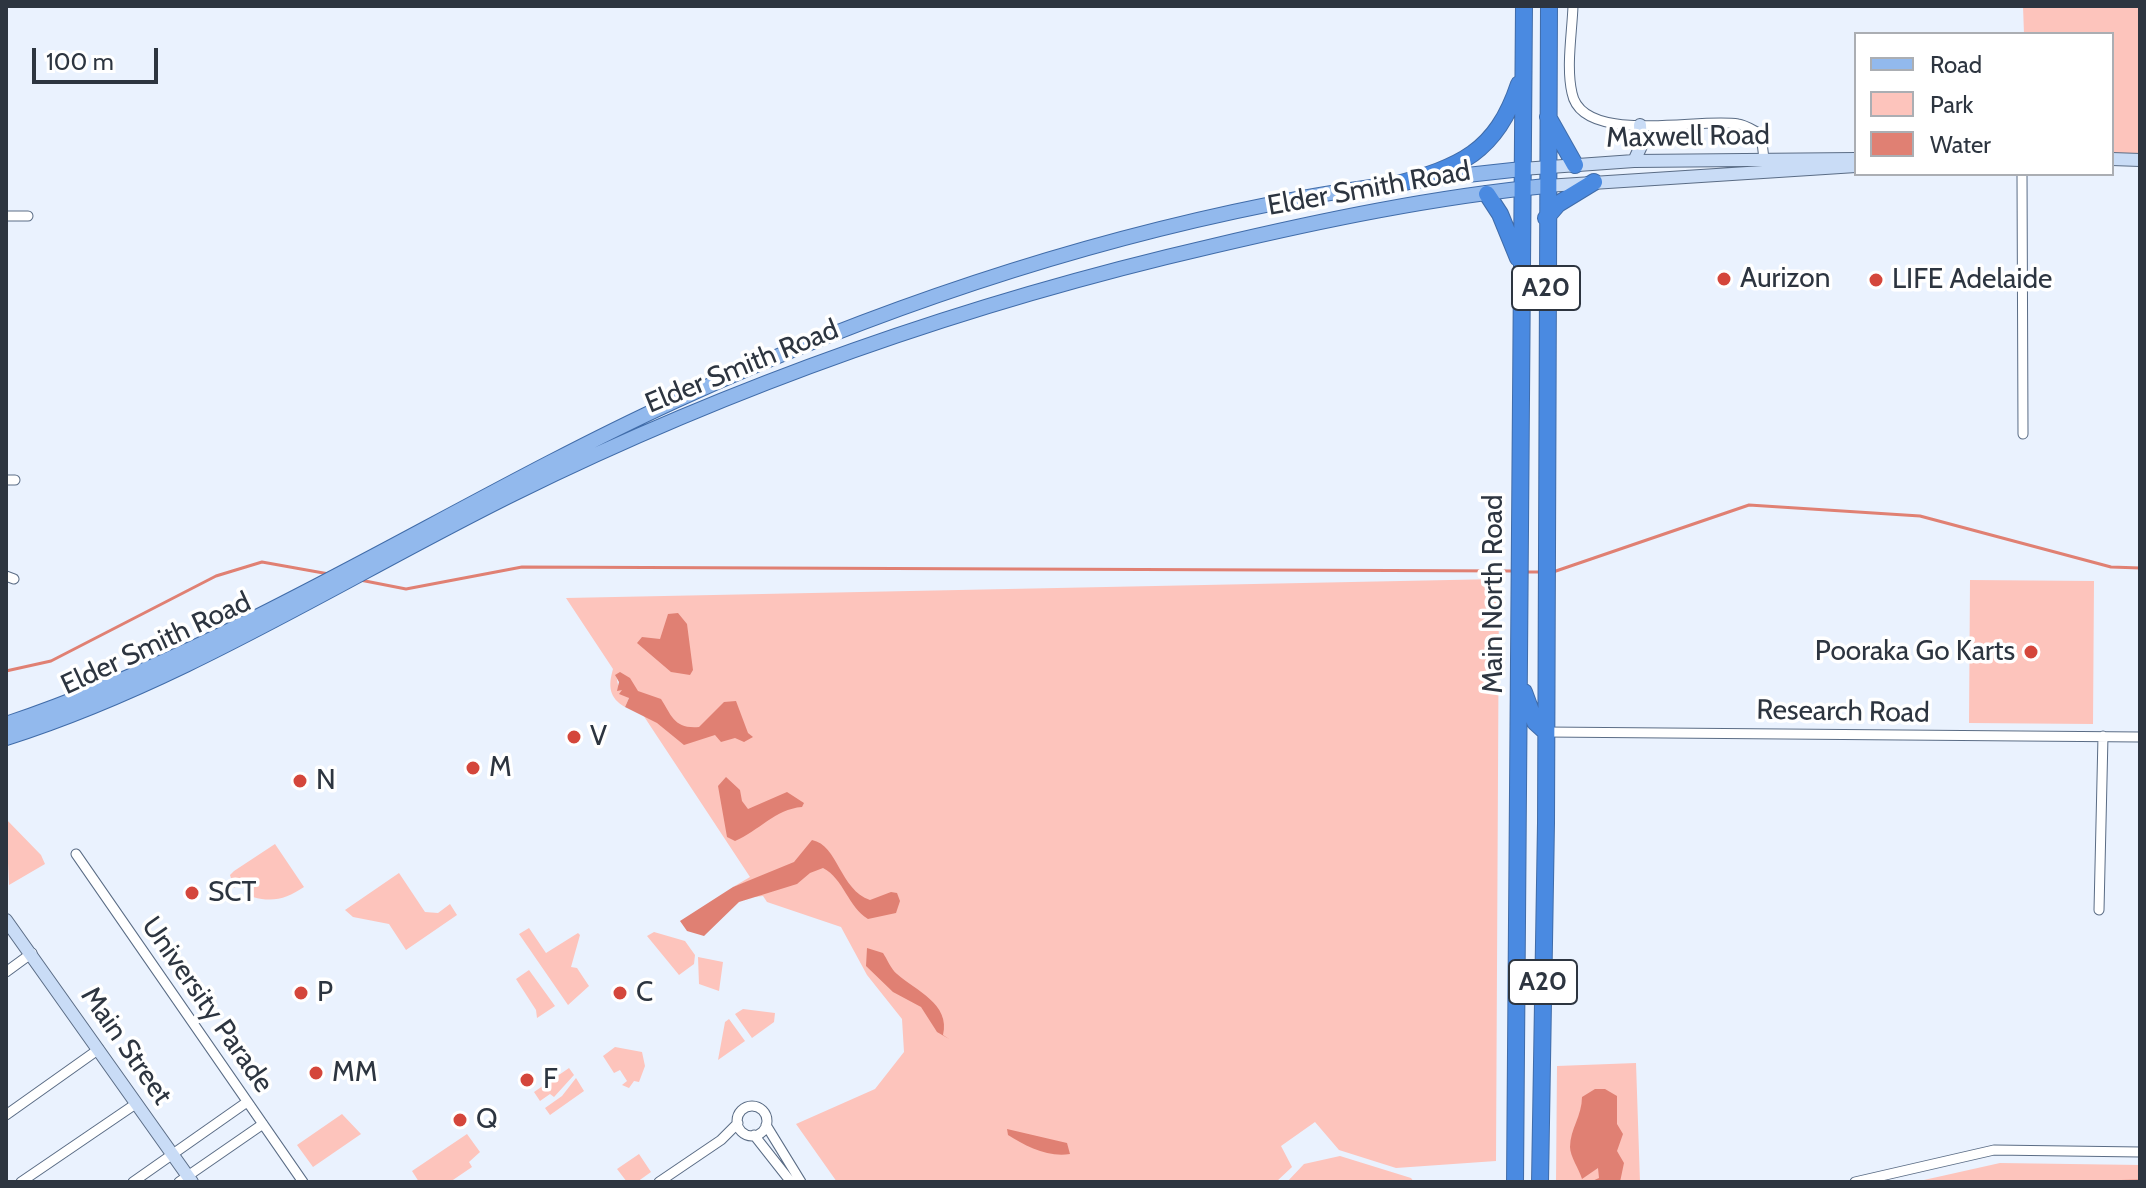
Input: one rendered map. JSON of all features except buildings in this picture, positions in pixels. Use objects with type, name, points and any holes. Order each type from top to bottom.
[{"type":"highway","name":"Main North Road","points":[[1515,1182],[1524,6]]},
{"type":"highway","name":"Main North Road","points":[[1540,1182],[1546,732],[1549,6]]},
{"type":"highway","points":[[1394,185],[1459,164],[1487,144],[1510,109],[1524,67]]},
{"type":"highway","points":[[1548,115],[1575,165]]},
{"type":"highway","points":[[1546,218],[1558,204],[1594,182]]},
{"type":"highway","points":[[1487,194],[1500,214],[1520,263]]},
{"type":"highway","points":[[1520,762],[1534,738],[1546,732],[1535,722],[1521,684]]},
{"type":"main road","name":"Elder Smith Road","points":[[6,738],[112,698],[675,402],[835,334],[974,282],[1093,247],[1275,203],[1522,169]]},
{"type":"main road","name":"Elder Smith Road","points":[[362,566],[689,413],[868,345],[1094,273],[1321,221],[1546,186]]},
{"type":"main road","points":[[819,362],[835,334],[868,345]]},
{"type":"main road","name":"Elder Smith Road","points":[[6,724],[144,671],[327,584]]},
{"type":"main road","points":[[6,746],[34,737],[112,698]]},
{"type":"street","points":[[1573,6],[1572,93],[1579,111],[1599,121],[1640,125],[1739,124],[1761,134],[1764,165]]},
{"type":"street","points":[[1634,161],[1641,146],[1640,125]]},
{"type":"street","name":"Maxwell Road","points":[[1546,186],[1680,177],[1764,165],[1854,159]]},
{"type":"street","points":[[2114,159],[2140,160]]},
{"type":"street","points":[[1680,160],[1680,177]]},
{"type":"street","name":"Maxwell Road","points":[[1522,169],[1680,160],[1854,166]]},
{"type":"street","points":[[2022,176],[2023,434]]},
{"type":"street","points":[[6,216],[28,216]]},
{"type":"street","name":"Research Road","points":[[1546,732],[2140,737]]},
{"type":"street","points":[[2099,910],[2103,736]]},
{"type":"street","name":"University Parade","points":[[76,854],[303,1182]]},
{"type":"street","name":"Main Street","points":[[6,908],[21,938]]},
{"type":"street","name":"Main Street","points":[[6,920],[137,1103],[186,1180]]},
{"type":"street","points":[[6,972],[32,953]]},
{"type":"street","points":[[6,1115],[99,1049]]},
{"type":"street","points":[[133,1182],[247,1102]]},
{"type":"street","points":[[21,1182],[137,1103]]},
{"type":"street","points":[[659,1182],[721,1140],[738,1123],[744,1109],[754,1106],[765,1114],[766,1125],[801,1182]]},
{"type":"street","points":[[738,1123],[791,1182]]},
{"type":"street","points":[[186,1180],[263,1124]]},
{"type":"street","points":[[721,1140],[749,1134],[766,1125]]},
{"type":"street","points":[[1855,1182],[1994,1150],[2140,1152]]},
{"type":"green space","points":[[2023,6],[2140,6],[2140,160],[2114,160],[2114,32],[2024,32]]},
{"type":"green space","points":[[1499,579],[1496,1161],[1396,1168],[1339,1150],[1315,1122],[1281,1146],[1292,1167],[1276,1182],[837,1182],[796,1124],[875,1089],[904,1052],[902,1019],[867,975],[841,927],[767,902],[763,896],[754,897],[725,913],[761,893],[752,880],[733,887],[750,877],[616,674],[618,685],[629,698],[625,707],[613,696],[610,686],[613,669],[566,598]]},
{"type":"green space","name":"Pooraka Go Karts","points":[[1970,580],[2094,581],[2093,724],[1969,723]]},
{"type":"green space","points":[[6,819],[41,855],[45,864],[9,885]]},
{"type":"green space","points":[[275,844],[304,887],[286,897],[267,900],[253,897],[242,882],[234,888],[230,875]]},
{"type":"green space","points":[[399,873],[425,912],[438,913],[450,904],[457,915],[406,950],[389,924],[353,917],[345,910]]},
{"type":"green space","points":[[529,928],[546,953],[578,933],[580,935],[571,967],[577,968],[589,986],[568,1005],[519,934]]},
{"type":"green space","points":[[654,932],[685,941],[695,955],[694,964],[679,975],[647,936]]},
{"type":"green space","points":[[698,957],[723,962],[719,991],[699,984]]},
{"type":"green space","points":[[529,970],[555,1006],[537,1018],[536,1010],[516,979]]},
{"type":"green space","points":[[743,1009],[775,1013],[774,1022],[752,1038],[735,1014]]},
{"type":"green space","points":[[729,1019],[745,1041],[718,1060],[725,1022]]},
{"type":"green space","points":[[615,1047],[642,1052],[645,1066],[639,1082],[634,1081],[629,1088],[622,1085],[627,1081],[620,1070],[614,1073],[603,1056]]},
{"type":"green space","points":[[1636,1063],[1640,1182],[1556,1182],[1557,1066]]},
{"type":"green space","points":[[569,1068],[574,1075],[554,1097],[550,1094],[540,1101],[534,1092]]},
{"type":"green space","points":[[576,1078],[584,1091],[550,1115],[545,1108],[562,1096]]},
{"type":"green space","points":[[342,1114],[361,1134],[313,1167],[297,1145]]},
{"type":"green space","points":[[467,1134],[480,1152],[469,1162],[472,1167],[450,1182],[419,1182],[412,1171]]},
{"type":"green space","points":[[639,1154],[651,1172],[637,1182],[627,1182],[617,1169]]},
{"type":"green space","points":[[1340,1156],[1411,1178],[1414,1182],[1287,1182],[1304,1164]]},
{"type":"green space","points":[[2000,1163],[2140,1165],[2140,1182],[1915,1182]]},
{"type":"water","points":[[678,613],[687,624],[693,670],[690,675],[671,672],[637,643],[642,637],[660,639],[668,614]]},
{"type":"water","points":[[620,672],[630,678],[638,691],[661,699],[675,720],[684,726],[699,727],[724,702],[736,701],[748,733],[753,737],[744,742],[735,738],[721,742],[715,735],[684,745],[657,723],[625,707],[629,698],[619,694],[622,690],[617,691],[619,682],[615,675]]},
{"type":"water","points":[[726,777],[740,790],[742,801],[748,809],[787,792],[804,803],[802,807],[775,816],[735,841],[727,837],[718,786]]},
{"type":"water","points":[[812,840],[828,850],[860,895],[870,900],[891,892],[897,893],[900,901],[896,913],[868,919],[855,908],[836,879],[823,868],[810,873],[797,884],[739,902],[704,936],[687,931],[680,921],[733,887],[794,862]]},
{"type":"water","points":[[867,948],[883,953],[895,972],[937,1006],[944,1024],[943,1035],[949,1039],[937,1032],[921,1007],[893,992],[866,966]]},
{"type":"water","points":[[1595,1089],[1605,1089],[1617,1096],[1617,1124],[1623,1134],[1617,1151],[1624,1163],[1620,1182],[1590,1182],[1599,1178],[1598,1168],[1582,1179],[1570,1151],[1582,1097]]},
{"type":"water","points":[[1007,1129],[1067,1143],[1070,1154],[1038,1150],[1008,1135]]},
{"type":"waterway","points":[[1553,572],[1749,505],[1920,516],[2111,567],[2140,568]]},
{"type":"waterway","points":[[6,671],[51,661],[216,576],[262,562],[329,574]]},
{"type":"waterway","points":[[360,580],[406,589],[522,567],[1514,571]]},
{"type":"waterway","points":[[1525,572],[1542,572]]},
{"type":"waterway","points":[[2101,1182],[2140,1181]]},
{"type":"waterway","points":[[1981,1182],[2040,1182]]},
{"type":"place","name":"Aurizon","points":[[1724,279]]},
{"type":"place","name":"LIFE Adelaide","points":[[1876,280]]},
{"type":"place","name":"Pooraka Go Karts","points":[[2031,652]]},
{"type":"place","name":"V","points":[[574,737]]},
{"type":"place","name":"M","points":[[473,768]]},
{"type":"place","name":"N","points":[[300,781]]},
{"type":"place","name":"SCT","points":[[192,893]]},
{"type":"place","name":"P","points":[[301,993]]},
{"type":"place","name":"C","points":[[620,993]]},
{"type":"place","name":"MM","points":[[316,1073]]},
{"type":"place","name":"F","points":[[527,1080]]},
{"type":"place","name":"Q","points":[[460,1120]]}]
